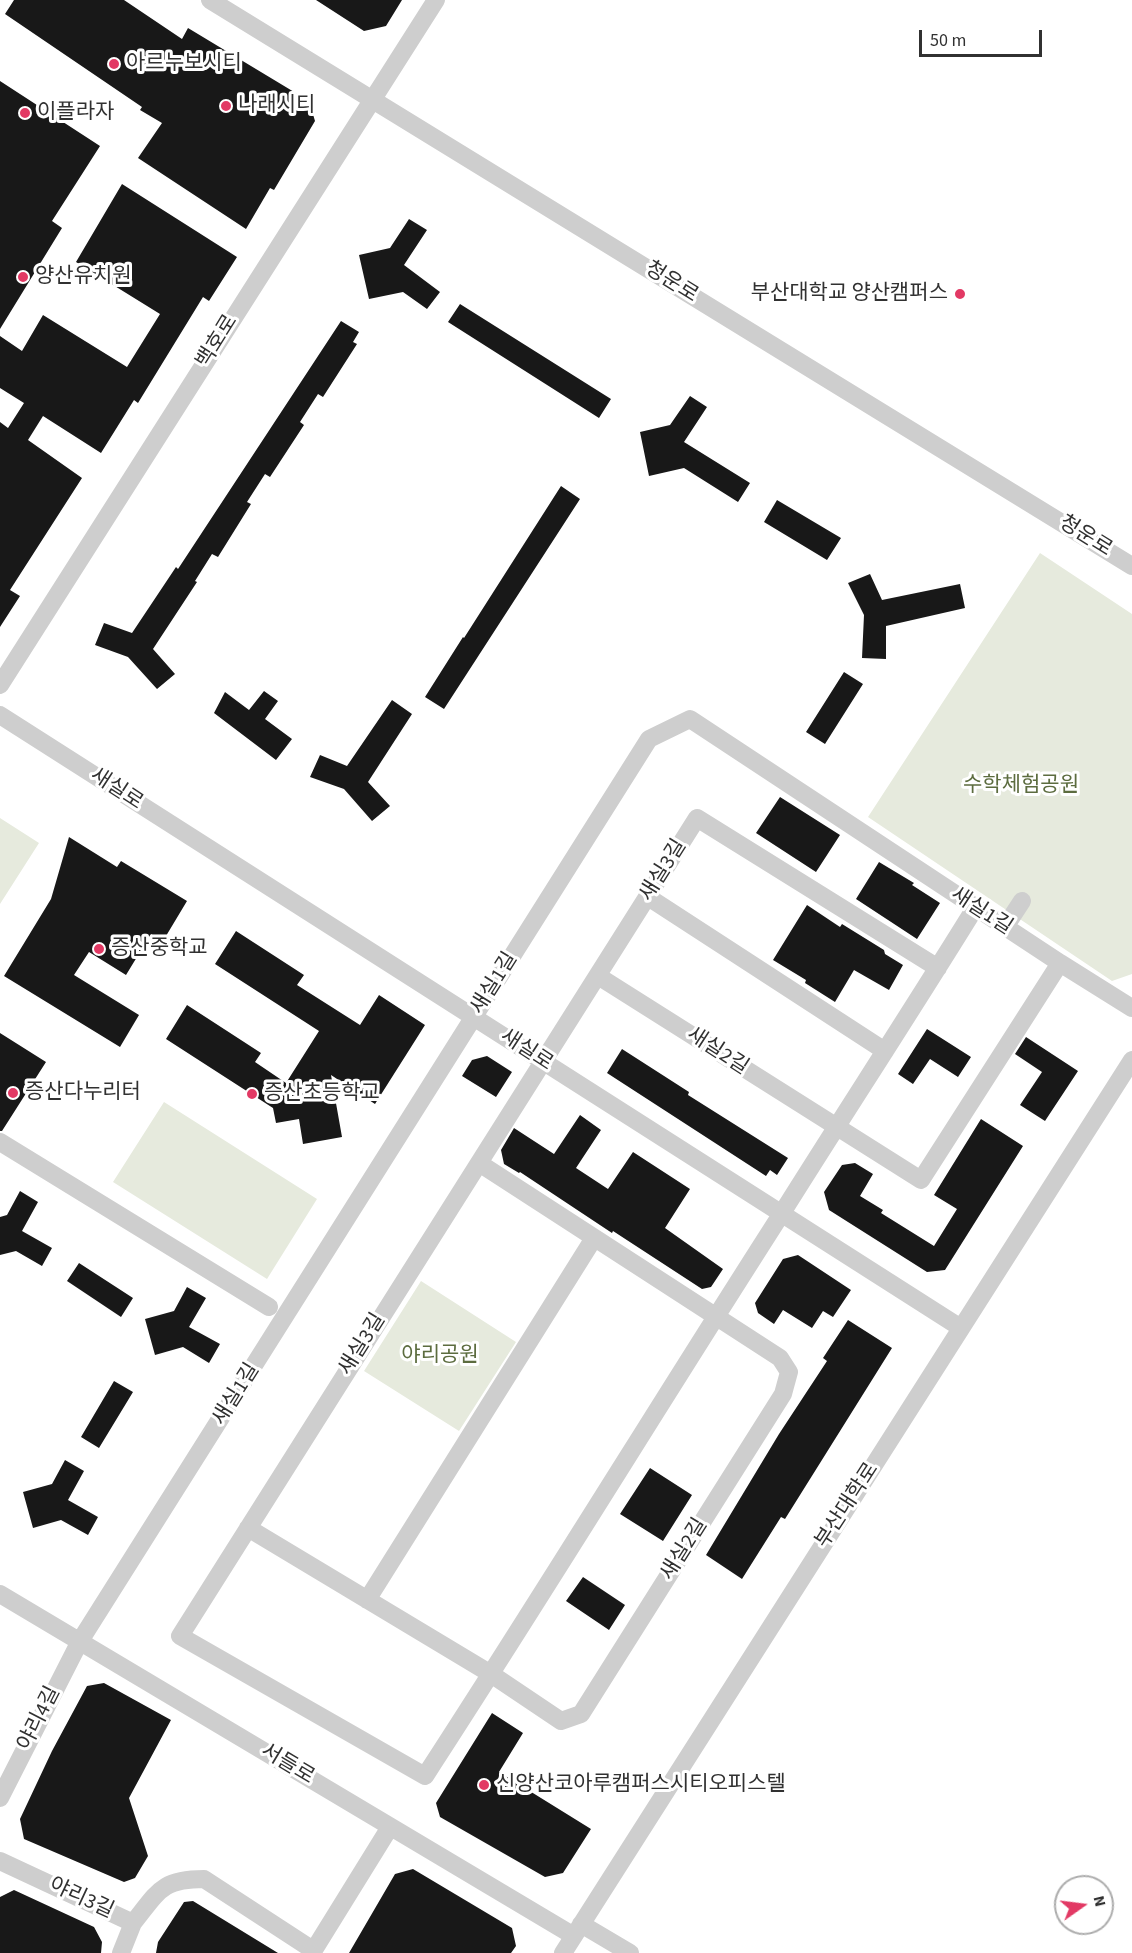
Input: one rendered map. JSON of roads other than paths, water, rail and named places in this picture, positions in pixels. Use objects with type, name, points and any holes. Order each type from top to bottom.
[{"type":"street","name":"청운로","points":[[210,0],[1132,566]]},
{"type":"street","name":"백호로","points":[[0,684],[436,0]]},
{"type":"street","name":"새실로","points":[[0,715],[961,1328]]},
{"type":"street","name":"새실1길","points":[[80,1641],[650,739],[690,719],[975,908],[1132,1008]]},
{"type":"street","name":"새실3길","points":[[492,1674],[425,1776],[180,1636],[697,819],[938,968]]},
{"type":"street","points":[[648,897],[885,1051]]},
{"type":"street","points":[[1005,927],[1022,901]]},
{"type":"street","points":[[248,1528],[492,1674],[975,908]]},
{"type":"street","points":[[836,1128],[921,1180],[1060,963]]},
{"type":"street","name":"새실2길","points":[[598,976],[836,1128]]},
{"type":"street","name":"부산대학로","points":[[563,1953],[1132,1060]]},
{"type":"street","points":[[0,1142],[269,1307]]},
{"type":"street","points":[[367,1600],[594,1238],[479,1163]]},
{"type":"street","name":"새실2길","points":[[492,1674],[561,1721],[581,1714],[777,1404],[783,1394],[789,1372],[780,1358],[594,1238]]},
{"type":"street","name":"서들로","points":[[0,1594],[390,1827],[578,1930],[630,1953]]},
{"type":"street","name":"야리4길","points":[[0,1798],[80,1641]]},
{"type":"street","points":[[133,1923],[161,1888],[182,1879],[204,1878],[313,1952],[390,1827]]},
{"type":"street","name":"야리3길","points":[[0,1861],[133,1923],[121,1953]]},
{"type":"place","name":"아르누보시티","points":[[114,64]]},
{"type":"place","name":"나래시티","points":[[226,106]]},
{"type":"place","name":"이플라자","points":[[25,113]]},
{"type":"place","name":"양산유치원","points":[[23,277]]},
{"type":"place","name":"부산대학교 양산캠퍼스","points":[[960,294]]},
{"type":"place","name":"증산중학교","points":[[99,949]]},
{"type":"place","name":"증산다누리터","points":[[13,1093]]},
{"type":"place","name":"증산초등학교","points":[[252,1094]]},
{"type":"place","name":"신양산코아루캠퍼스시티오피스텔","points":[[484,1785]]},
{"type":"park label","name":"수학체험공원","points":[[1021,786]]},
{"type":"park label","name":"야리공원","points":[[440,1356]]}]
